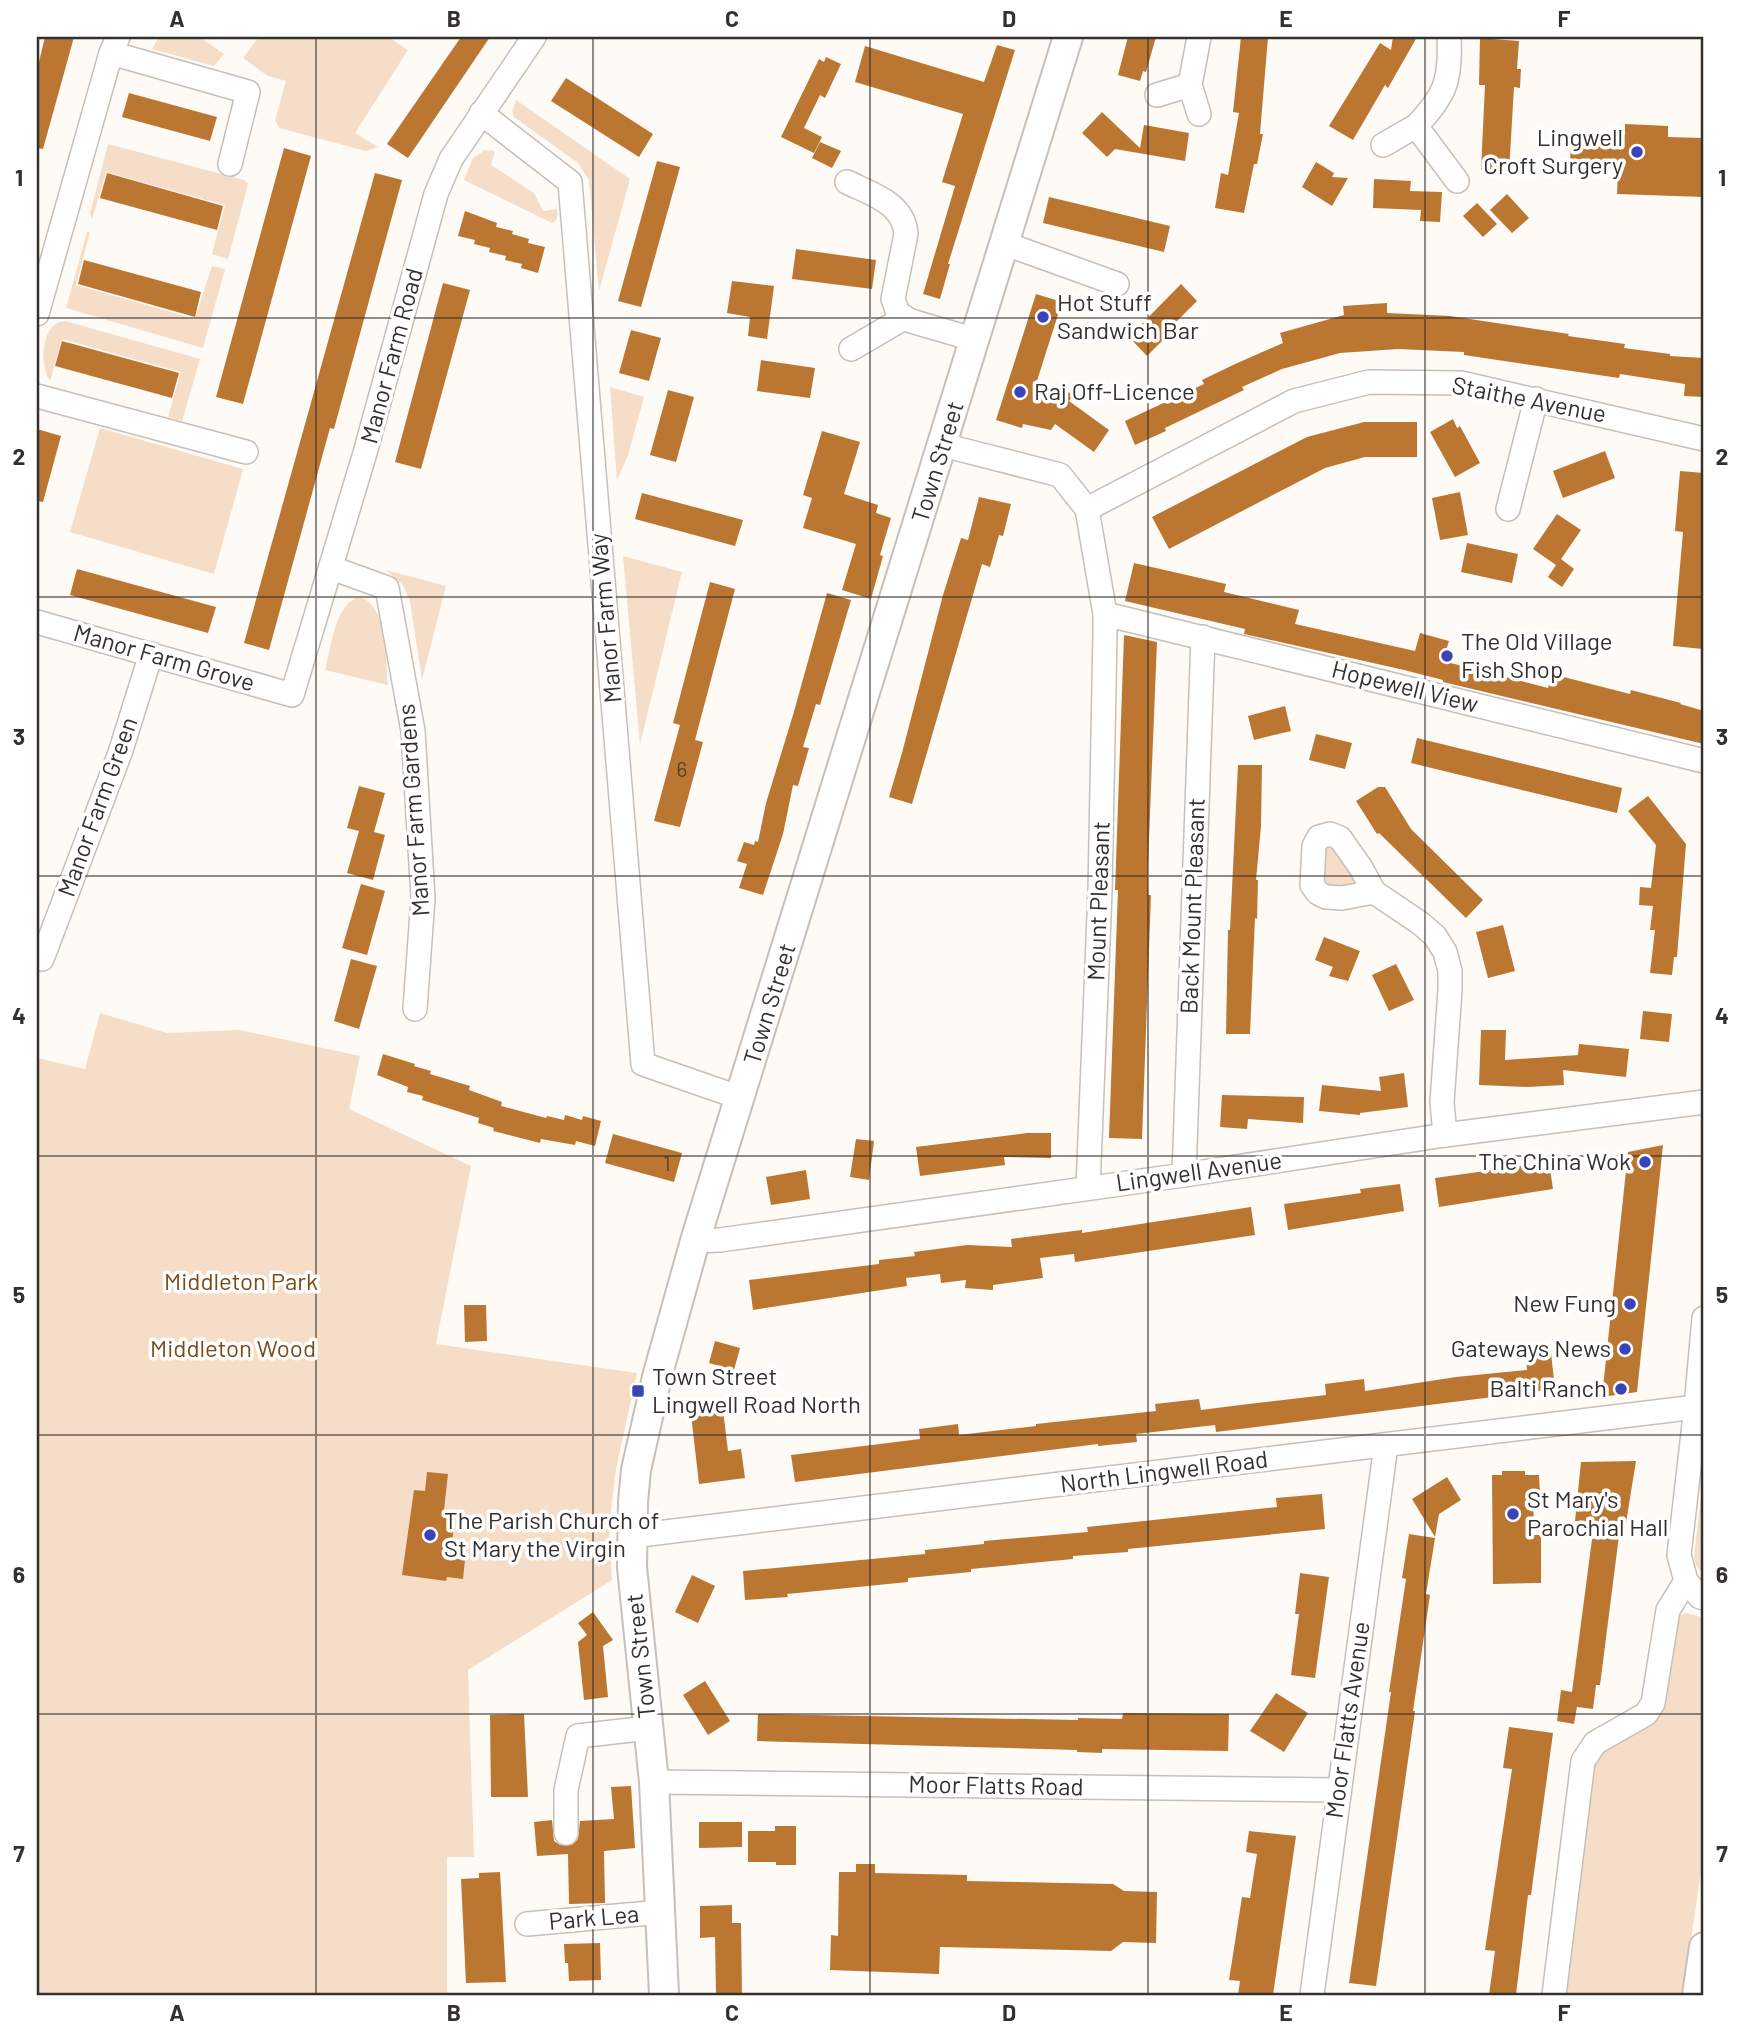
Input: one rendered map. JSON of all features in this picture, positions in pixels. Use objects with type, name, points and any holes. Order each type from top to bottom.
[{"type":"street","name":"Manor Farm Road","points":[[292,695],[332,568],[436,194],[451,159],[534,37]]},
{"type":"street","name":"Town Street","points":[[664,1995],[654,1782],[632,1567],[636,1470],[657,1377],[695,1241],[1068,37]]},
{"type":"street","points":[[1199,37],[1190,85],[1199,114]]},
{"type":"street","points":[[1383,145],[1416,126],[1444,90],[1449,70],[1449,37]]},
{"type":"street","points":[[37,314],[115,45],[248,92],[230,164]]},
{"type":"street","points":[[1157,95],[1190,85]]},
{"type":"street","name":"Manor Farm Way","points":[[481,113],[570,182],[643,1064],[741,1098]]},
{"type":"street","points":[[1416,126],[1457,181]]},
{"type":"street","points":[[847,181],[896,208],[906,224],[893,299],[898,313],[904,318],[976,340]]},
{"type":"street","points":[[1006,244],[1117,284]]},
{"type":"street","points":[[851,349],[904,318]]},
{"type":"street","name":"Staithe Avenue","points":[[1087,509],[1294,401],[1369,382],[1461,383],[1704,439]]},
{"type":"street","points":[[37,396],[246,452]]},
{"type":"street","points":[[1508,509],[1536,399]]},
{"type":"street","points":[[943,445],[1060,475],[1087,509]]},
{"type":"street","name":"Mount Pleasant","points":[[1087,509],[1105,614],[1100,891],[1088,1188]]},
{"type":"street","name":"Manor Farm Gardens","points":[[332,568],[387,588],[414,741],[423,898],[415,1009]]},
{"type":"street","name":"Hopewell View","points":[[1105,614],[1704,761]]},
{"type":"street","name":"Manor Farm Grove","points":[[37,622],[292,695]]},
{"type":"street","name":"Back Mount Pleasant","points":[[1184,1175],[1203,637]]},
{"type":"street","name":"Manor Farm Green","points":[[42,959],[103,801],[151,654]]},
{"type":"street","points":[[1374,892],[1420,923],[1434,936],[1445,953],[1450,981],[1442,1102],[1445,1135]]},
{"type":"street","name":"Lingwell Avenue","points":[[695,1241],[720,1240],[1184,1175],[1445,1135],[1704,1102]]},
{"type":"street","points":[[1704,1318],[1679,1555],[1686,1581],[1704,1598]]},
{"type":"street","name":"North Lingwell Road","points":[[632,1536],[1696,1407]]},
{"type":"street","name":"Moor Flatts Avenue","points":[[1312,1995],[1386,1446]]},
{"type":"street","points":[[1554,1995],[1583,1761],[1595,1744],[1646,1714],[1653,1703],[1668,1610],[1686,1581]]},
{"type":"street","points":[[566,1833],[566,1790],[578,1736],[648,1728]]},
{"type":"street","name":"Moor Flatts Road","points":[[654,1782],[1338,1790]]},
{"type":"street","name":"Park Lea","points":[[527,1924],[661,1912]]},
{"type":"street","points":[[1697,1995],[1704,1947]]},
{"type":"green space","points":[[159,37],[199,37],[224,54],[214,66],[152,49]]},
{"type":"green space","points":[[259,37],[388,37],[408,50],[355,133],[378,147],[366,151],[279,128],[275,120],[286,81],[268,76],[243,58]]},
{"type":"green space","points":[[516,100],[630,179],[599,291],[589,180],[578,163],[514,117],[512,111]]},
{"type":"green space","points":[[108,144],[244,180],[248,184],[228,259],[212,254],[225,205],[106,172],[92,219],[90,213]]},
{"type":"green space","points":[[485,150],[495,151],[491,165],[534,193],[543,211],[557,209],[552,223],[464,180],[473,158]]},
{"type":"green space","points":[[87,232],[90,232],[76,285],[195,319],[212,266],[225,269],[203,348],[66,308]]},
{"type":"green space","points":[[65,321],[200,359],[182,421],[168,417],[181,372],[62,339],[50,381],[44,365],[44,345],[51,329],[57,323]]},
{"type":"green space","points":[[610,387],[644,397],[628,455],[617,481]]},
{"type":"green space","points":[[100,428],[243,469],[214,574],[70,532]]},
{"type":"green space","points":[[623,556],[682,572],[640,744]]},
{"type":"green space","points":[[386,570],[446,586],[422,680],[410,601],[403,585]]},
{"type":"green space","points":[[361,597],[377,612],[381,623],[386,648],[388,685],[325,670],[340,616],[352,600]]},
{"type":"green space","points":[[1328,847],[1338,850],[1358,885],[1343,892],[1324,884],[1322,859]]},
{"type":"green space","name":"Middleton Wood","points":[[100,1013],[167,1033],[240,1030],[360,1056],[349,1109],[471,1166],[436,1344],[637,1373],[616,1469],[609,1527],[612,1580],[468,1670],[474,1857],[447,1857],[447,1995],[37,1995],[37,1058],[85,1069]]},
{"type":"green space","points":[[1704,1471],[1704,1575],[1696,1565],[1694,1557]]},
{"type":"green space","points":[[1687,1613],[1704,1618],[1704,1851],[1683,1995],[1565,1995],[1592,1764],[1595,1756],[1650,1724],[1677,1622],[1680,1615]]},
{"type":"building","points":[[45,37],[74,37],[43,149],[37,148],[37,70]]},
{"type":"building","points":[[461,37],[490,37],[408,158],[387,144]]},
{"type":"building","points":[[1128,37],[1156,37],[1146,72],[1143,71],[1140,81],[1118,75]]},
{"type":"building","points":[[1241,37],[1268,37],[1260,134],[1263,134],[1244,213],[1215,208],[1221,173],[1228,175],[1239,113],[1233,112]]},
{"type":"building","points":[[1393,37],[1417,37],[1388,88],[1385,85],[1353,140],[1329,126],[1380,43],[1391,50]]},
{"type":"building","points":[[1480,38],[1519,41],[1517,69],[1521,69],[1520,88],[1514,87],[1509,172],[1481,170],[1485,85],[1479,85]]},
{"type":"building","points":[[997,45],[1015,50],[948,264],[940,299],[923,294],[955,186],[942,182],[963,114],[855,82],[865,46],[984,82]]},
{"type":"building","points":[[826,57],[841,64],[825,98],[820,95],[804,128],[822,137],[814,153],[781,137],[819,59],[824,62]]},
{"type":"building","points":[[566,78],[653,134],[639,157],[551,101]]},
{"type":"building","points":[[129,93],[217,117],[210,141],[122,117]]},
{"type":"building","points":[[1102,112],[1140,148],[1144,125],[1189,133],[1185,161],[1115,149],[1107,157],[1082,133]]},
{"type":"building","name":"Lingwell Croft Surgery","points":[[1625,124],[1668,126],[1668,137],[1704,138],[1704,197],[1617,194],[1618,168],[1570,166],[1571,133],[1625,135]]},
{"type":"building","points":[[820,142],[841,151],[832,168],[812,158]]},
{"type":"building","points":[[284,148],[311,156],[243,404],[216,397]]},
{"type":"building","points":[[657,161],[680,167],[641,307],[618,301]]},
{"type":"building","points":[[1316,162],[1334,173],[1332,177],[1348,178],[1332,206],[1302,187]]},
{"type":"building","points":[[107,173],[223,206],[217,230],[100,198]]},
{"type":"building","points":[[375,173],[402,180],[334,429],[330,428],[269,650],[244,643]]},
{"type":"building","points":[[1374,179],[1411,181],[1410,191],[1442,192],[1440,222],[1420,221],[1421,210],[1373,208]]},
{"type":"building","points":[[1507,194],[1529,218],[1512,233],[1490,210]]},
{"type":"building","points":[[1049,197],[1170,226],[1164,252],[1043,223]]},
{"type":"building","points":[[1477,203],[1497,224],[1483,237],[1463,216]]},
{"type":"building","points":[[465,211],[497,223],[496,227],[513,231],[512,234],[529,239],[528,243],[545,247],[538,273],[521,268],[522,264],[505,260],[506,256],[489,252],[490,248],[474,244],[475,240],[458,236]]},
{"type":"building","points":[[796,249],[876,260],[872,289],[792,279]]},
{"type":"building","points":[[84,260],[201,292],[195,317],[78,284]]},
{"type":"building","points":[[732,281],[774,286],[767,339],[748,336],[750,317],[727,313]]},
{"type":"building","points":[[443,283],[470,290],[421,469],[395,462]]},
{"type":"building","points":[[1181,284],[1197,301],[1147,356],[1129,337]]},
{"type":"building","points":[[1036,294],[1062,302],[1036,384],[1074,394],[1069,401],[1109,430],[1094,452],[1055,424],[1051,430],[1023,424],[1022,428],[996,420]]},
{"type":"building","points":[[1387,303],[1387,313],[1450,316],[1625,344],[1624,348],[1670,356],[1704,358],[1704,397],[1684,396],[1685,384],[1620,374],[1619,378],[1464,355],[1464,352],[1398,349],[1340,353],[1282,369],[1242,387],[1244,390],[1135,445],[1125,421],[1204,384],[1202,380],[1283,343],[1280,333],[1344,315],[1343,306]]},
{"type":"building","points":[[631,330],[661,338],[649,381],[619,373]]},
{"type":"building","points":[[62,341],[179,373],[172,398],[55,366]]},
{"type":"building","points":[[761,360],[815,368],[810,398],[757,391]]},
{"type":"building","points":[[668,390],[694,397],[676,462],[650,455]]},
{"type":"building","points":[[1453,419],[1457,428],[1460,426],[1480,463],[1455,477],[1430,432]]},
{"type":"building","points":[[1364,422],[1417,422],[1417,457],[1365,457],[1325,468],[1169,549],[1152,517],[1307,437]]},
{"type":"building","points":[[37,429],[61,436],[43,502],[37,501]]},
{"type":"building","points":[[822,431],[860,442],[844,494],[878,505],[876,513],[891,518],[871,599],[842,590],[856,544],[803,528],[812,498],[803,495]]},
{"type":"building","points":[[1605,451],[1615,478],[1563,498],[1553,471]]},
{"type":"building","points":[[1680,471],[1704,473],[1703,649],[1673,646],[1683,532],[1675,531]]},
{"type":"building","points":[[1460,492],[1468,535],[1440,540],[1432,498]]},
{"type":"building","points":[[642,493],[743,520],[735,546],[635,519]]},
{"type":"building","points":[[979,497],[1011,504],[1003,536],[999,535],[990,567],[982,564],[912,804],[889,797],[943,595],[961,538],[968,540]]},
{"type":"building","points":[[1557,514],[1581,530],[1561,559],[1574,569],[1562,587],[1548,577],[1556,565],[1533,549]]},
{"type":"building","points":[[1467,543],[1518,554],[1512,583],[1461,572]]},
{"type":"building","points":[[1134,563],[1226,584],[1224,592],[1299,610],[1295,624],[1415,651],[1420,633],[1449,641],[1443,661],[1548,688],[1552,674],[1630,694],[1631,690],[1681,703],[1704,711],[1704,744],[1443,682],[1404,670],[1244,634],[1245,629],[1125,601]]},
{"type":"building","points":[[77,569],[216,607],[208,633],[70,595]]},
{"type":"building","points":[[710,582],[735,589],[695,740],[703,742],[680,827],[654,821],[680,725],[673,723]]},
{"type":"building","points":[[827,593],[851,600],[820,705],[816,704],[803,747],[809,748],[798,786],[793,785],[783,834],[763,895],[739,888],[747,864],[737,861],[744,842],[754,845],[755,841],[758,842],[766,803]]},
{"type":"building","points":[[1124,635],[1157,642],[1148,863],[1148,895],[1151,895],[1142,1139],[1109,1138]]},
{"type":"building","points":[[1285,706],[1291,731],[1254,740],[1248,716]]},
{"type":"building","points":[[1316,734],[1352,743],[1345,769],[1309,760]]},
{"type":"building","points":[[1417,738],[1622,788],[1617,813],[1411,763]]},
{"type":"building","points":[[1238,765],[1262,765],[1261,826],[1256,880],[1257,919],[1255,918],[1250,1034],[1226,1034],[1228,930]]},
{"type":"building","points":[[359,786],[385,793],[374,832],[385,835],[373,880],[347,873],[359,831],[347,828]]},
{"type":"building","points":[[1378,787],[1385,787],[1411,829],[1483,900],[1466,918],[1379,833],[1377,834],[1356,801]]},
{"type":"building","points":[[1648,796],[1686,844],[1677,957],[1674,957],[1672,975],[1650,973],[1655,930],[1650,930],[1653,906],[1639,905],[1640,887],[1651,888],[1656,845],[1628,811]]},
{"type":"building","points":[[361,884],[385,891],[367,955],[342,948]]},
{"type":"building","points":[[1503,925],[1515,971],[1488,978],[1476,932]]},
{"type":"building","points":[[1324,937],[1360,951],[1348,981],[1329,976],[1333,967],[1315,960]]},
{"type":"building","points":[[351,959],[377,966],[359,1029],[334,1021]]},
{"type":"building","points":[[1396,964],[1414,1000],[1389,1011],[1372,975]]},
{"type":"building","points":[[1643,1011],[1672,1014],[1669,1042],[1640,1039]]},
{"type":"building","points":[[1481,1030],[1506,1030],[1505,1060],[1578,1055],[1579,1044],[1629,1049],[1626,1077],[1563,1070],[1564,1085],[1479,1085]]},
{"type":"building","points":[[383,1054],[415,1064],[414,1066],[431,1071],[430,1074],[470,1086],[469,1090],[502,1102],[501,1106],[546,1118],[564,1120],[565,1115],[582,1120],[583,1116],[601,1121],[595,1146],[576,1141],[575,1145],[541,1139],[540,1143],[493,1131],[494,1128],[478,1123],[479,1118],[422,1100],[423,1096],[407,1092],[408,1087],[377,1075]]},
{"type":"building","points":[[1404,1073],[1408,1107],[1360,1115],[1319,1111],[1322,1085],[1381,1091],[1379,1077]]},
{"type":"building","points":[[1222,1095],[1304,1097],[1303,1123],[1248,1119],[1247,1129],[1220,1127]]},
{"type":"building","points":[[1027,1133],[1051,1133],[1051,1158],[1004,1157],[1005,1165],[920,1176],[916,1147]]},
{"type":"building","points":[[613,1134],[682,1153],[674,1182],[605,1163]]},
{"type":"building","points":[[856,1139],[874,1141],[869,1180],[850,1177]]},
{"type":"building","points":[[1663,1145],[1637,1392],[1602,1397],[1628,1152]]},
{"type":"building","points":[[1549,1162],[1553,1189],[1439,1207],[1435,1178]]},
{"type":"building","points":[[806,1170],[810,1199],[771,1205],[766,1177]]},
{"type":"building","points":[[1400,1184],[1404,1211],[1288,1230],[1284,1204],[1361,1193],[1360,1189]]},
{"type":"building","points":[[1251,1207],[1255,1235],[1075,1262],[1074,1254],[1040,1258],[1043,1278],[993,1285],[993,1290],[965,1288],[966,1280],[941,1283],[940,1274],[906,1278],[907,1286],[753,1310],[749,1280],[879,1264],[879,1260],[915,1256],[914,1252],[967,1245],[1012,1247],[1011,1239],[1082,1230],[1082,1233]]},
{"type":"building","points":[[464,1305],[486,1305],[487,1341],[465,1342]]},
{"type":"building","points":[[715,1341],[740,1348],[734,1370],[709,1363]]},
{"type":"building","points":[[1551,1353],[1555,1389],[1216,1432],[1215,1425],[1136,1434],[1137,1442],[1098,1444],[795,1482],[791,1455],[920,1439],[919,1429],[958,1424],[959,1435],[1156,1411],[1155,1404],[1199,1399],[1201,1410],[1326,1395],[1325,1384],[1364,1379],[1365,1391],[1456,1377],[1527,1370],[1526,1356]]},
{"type":"building","points":[[723,1410],[728,1451],[741,1449],[745,1478],[699,1484],[691,1414]]},
{"type":"building","points":[[1636,1461],[1625,1529],[1620,1528],[1600,1685],[1596,1685],[1593,1709],[1577,1707],[1574,1724],[1557,1721],[1561,1690],[1572,1692],[1594,1524],[1575,1521],[1581,1462]]},
{"type":"building","name":"St Mary's Parochial Hall","points":[[1502,1471],[1525,1471],[1525,1475],[1539,1475],[1540,1494],[1533,1494],[1534,1535],[1541,1535],[1541,1583],[1493,1584],[1492,1475],[1502,1475]]},
{"type":"building","name":"The Parish Church of St Mary the Virgin","points":[[427,1472],[448,1474],[444,1510],[456,1511],[450,1558],[465,1560],[463,1579],[447,1577],[446,1581],[402,1575],[414,1490],[425,1491]]},
{"type":"building","points":[[1447,1477],[1461,1500],[1439,1514],[1435,1537],[1412,1499]]},
{"type":"building","points":[[1322,1494],[1325,1529],[1128,1549],[1128,1552],[1073,1556],[1073,1559],[908,1578],[908,1582],[745,1600],[743,1571],[925,1554],[925,1550],[984,1544],[984,1541],[1088,1532],[1087,1527],[1277,1507],[1276,1498]]},
{"type":"building","points":[[1409,1534],[1435,1538],[1426,1594],[1430,1595],[1415,1711],[1376,1986],[1349,1983],[1391,1692],[1406,1579],[1402,1578]]},
{"type":"building","points":[[1300,1573],[1329,1577],[1315,1678],[1291,1675],[1299,1614],[1295,1614]]},
{"type":"building","points":[[692,1575],[715,1586],[698,1623],[675,1612]]},
{"type":"building","points":[[593,1612],[613,1640],[603,1646],[608,1697],[584,1700],[578,1642],[587,1635],[578,1623]]},
{"type":"building","points":[[705,1681],[730,1721],[708,1735],[683,1695]]},
{"type":"building","points":[[1276,1693],[1308,1713],[1284,1752],[1250,1731]]},
{"type":"building","points":[[1123,1713],[1229,1714],[1228,1751],[1102,1749],[1102,1753],[1077,1750],[757,1741],[758,1714],[1078,1720],[1122,1719]]},
{"type":"building","points":[[524,1714],[528,1797],[491,1797],[490,1715]]},
{"type":"building","points":[[1509,1727],[1553,1733],[1531,1895],[1528,1895],[1516,1995],[1489,1995],[1495,1951],[1485,1950],[1512,1769],[1503,1768]]},
{"type":"building","points":[[631,1786],[635,1848],[604,1851],[605,1903],[569,1904],[568,1854],[537,1856],[534,1822],[552,1820],[554,1841],[560,1845],[572,1845],[578,1839],[580,1821],[614,1819],[611,1787]]},
{"type":"building","points":[[699,1822],[742,1822],[742,1847],[699,1848]]},
{"type":"building","points":[[775,1826],[796,1826],[796,1865],[748,1862],[748,1831],[775,1831]]},
{"type":"building","points":[[1249,1831],[1296,1836],[1273,1995],[1238,1995],[1240,1981],[1229,1980],[1242,1897],[1250,1898],[1257,1854],[1246,1852]]},
{"type":"building","points":[[856,1864],[875,1864],[875,1873],[967,1875],[967,1881],[1113,1884],[1124,1891],[1157,1892],[1156,1943],[1123,1942],[1111,1951],[940,1947],[939,1974],[830,1970],[831,1935],[838,1936],[839,1872],[856,1872]]},
{"type":"building","points":[[500,1872],[506,1982],[466,1983],[461,1879],[479,1878],[479,1873]]},
{"type":"building","points":[[732,1905],[732,1923],[741,1923],[742,1995],[716,1995],[715,1937],[700,1938],[700,1906]]},
{"type":"building","points":[[600,1943],[601,1980],[569,1981],[564,1944]]},
{"type":"place","name":"Lingwell Croft Surgery","points":[[1637,152]]},
{"type":"place","name":"Hot Stuff Sandwich Bar","points":[[1043,317]]},
{"type":"place","name":"Raj Off-Licence","points":[[1020,392]]},
{"type":"place","name":"The Old Village Fish Shop","points":[[1447,656]]},
{"type":"place","name":"The China Wok","points":[[1645,1162]]},
{"type":"place","name":"New Fung","points":[[1630,1304]]},
{"type":"place","name":"Gateways News","points":[[1625,1349]]},
{"type":"place","name":"Balti Ranch","points":[[1621,1389]]},
{"type":"place","name":"Town Street Lingwell Road North","points":[[638,1391]]},
{"type":"place","name":"St Mary's Parochial Hall","points":[[1513,1514]]},
{"type":"place","name":"The Parish Church of St Mary the Virgin","points":[[430,1535]]},
{"type":"park label","name":"Middleton Park","points":[[241,1282]]}]
